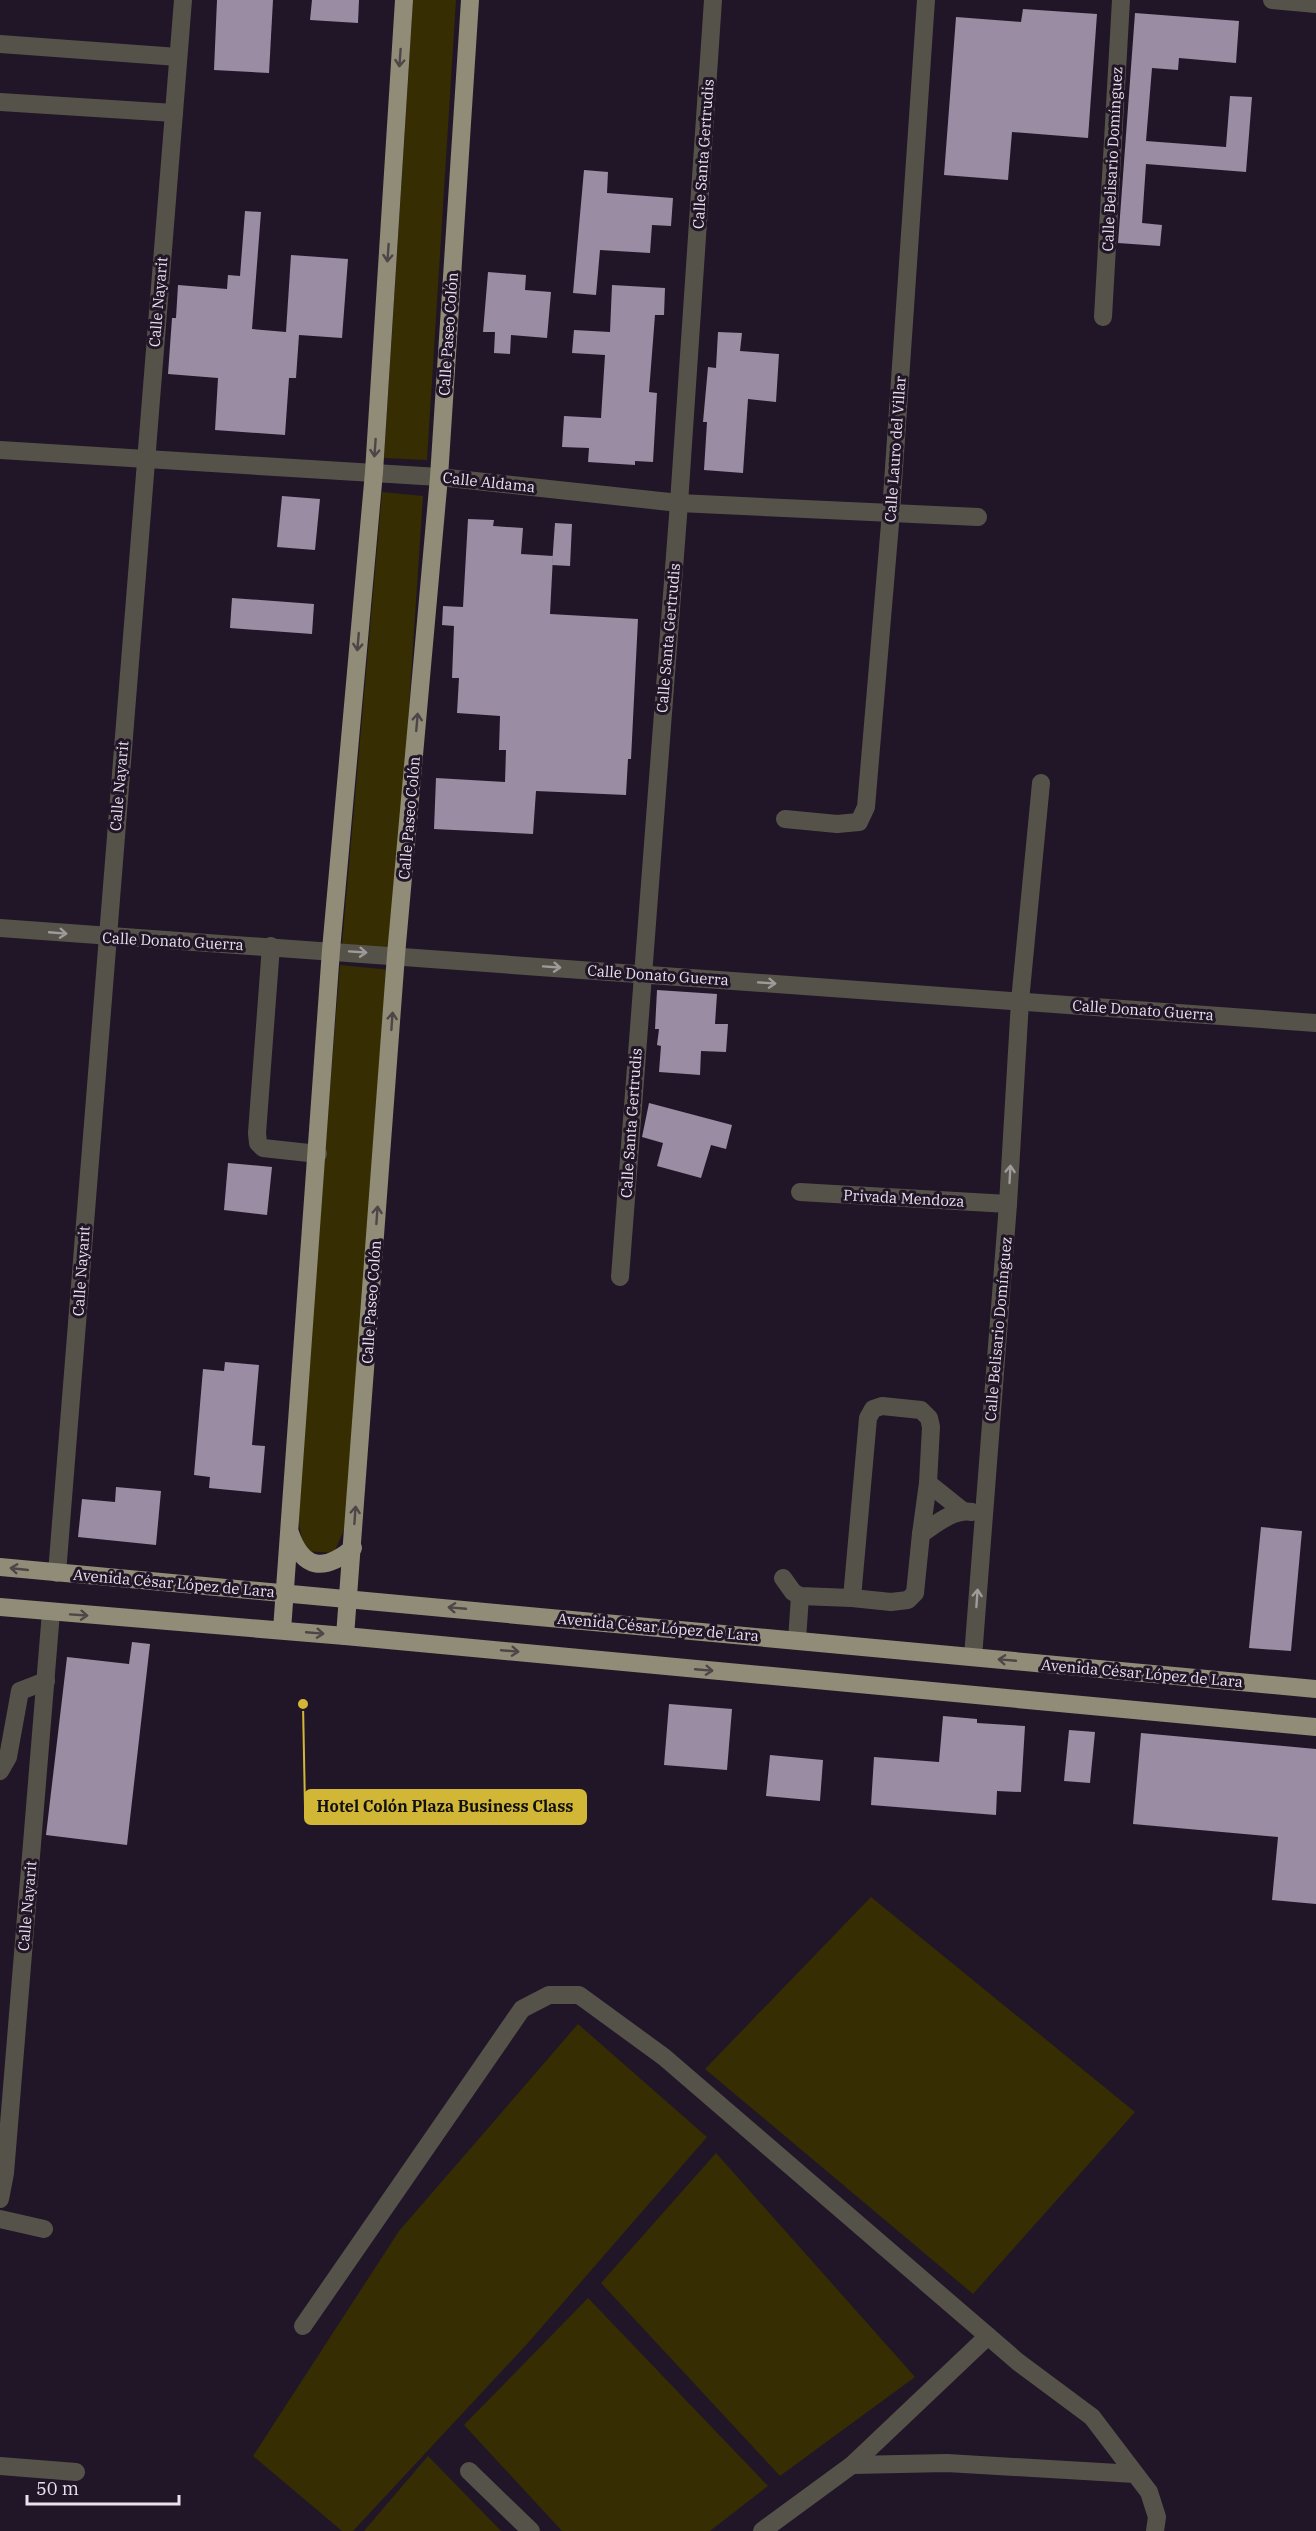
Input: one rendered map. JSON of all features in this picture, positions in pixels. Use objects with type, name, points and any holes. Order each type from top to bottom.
[{"type":"main road","points":[[282,1630],[331,950],[374,472],[404,0]]},
{"type":"main road","name":"Calle Paseo Colón","points":[[345,1636],[396,955],[439,477],[470,0]]},
{"type":"main road","points":[[289,1532],[300,1554],[311,1563],[335,1562],[353,1548]]},
{"type":"main road","name":"Avenida César López de Lara","points":[[0,1567],[1316,1689]]},
{"type":"main road","points":[[0,1607],[282,1630],[1316,1727]]},
{"type":"street","name":"Calle Nayarit","points":[[57,1573],[183,0]]},
{"type":"street","name":"Calle Santa Gertrudis","points":[[620,1277],[679,503],[713,0]]},
{"type":"street","name":"Calle Lauro del Villar","points":[[785,819],[837,824],[859,822],[866,807],[891,512],[926,0]]},
{"type":"street","name":"Calle Belisario Domínguez","points":[[1102,317],[1121,0]]},
{"type":"street","points":[[1272,0],[1316,4]]},
{"type":"street","points":[[0,44],[178,57]]},
{"type":"street","points":[[0,102],[174,113]]},
{"type":"street","name":"Calle Aldama","points":[[0,450],[439,477],[679,503],[978,517]]},
{"type":"street","name":"Calle Belisario Domínguez","points":[[973,1657],[1008,1204],[1020,1001],[1041,783]]},
{"type":"street","name":"Calle Donato Guerra","points":[[0,928],[107,937],[331,950],[1316,1023]]},
{"type":"street","points":[[271,946],[258,1143],[263,1148],[318,1154]]},
{"type":"street","name":"Privada Mendoza","points":[[800,1192],[1008,1204]]},
{"type":"street","points":[[783,1578],[793,1592],[800,1596],[891,1602],[908,1600],[915,1593],[932,1427],[929,1418],[921,1410],[882,1406],[873,1409],[868,1418],[852,1598]]},
{"type":"street","points":[[928,1483],[963,1510],[983,1514]]},
{"type":"street","points":[[921,1534],[963,1510]]},
{"type":"street","points":[[797,1640],[800,1596]]},
{"type":"street","name":"Calle Nayarit","points":[[0,2199],[6,2161],[51,1612]]},
{"type":"street","points":[[0,1771],[8,1756],[20,1691],[46,1681]]},
{"type":"street","points":[[303,2326],[522,2009],[549,1995],[579,1995],[664,2057],[1018,2362],[1092,2417],[1149,2492],[1157,2517],[1155,2531]]},
{"type":"street","points":[[0,2219],[44,2229]]},
{"type":"street","points":[[762,2531],[852,2465],[988,2336]]},
{"type":"street","points":[[852,2465],[947,2463],[1135,2474]]},
{"type":"street","points":[[0,2466],[76,2472]]},
{"type":"street","points":[[469,2471],[531,2531]]},
{"type":"shaded area","points":[[413,0],[456,0],[427,460],[384,458]]},
{"type":"shaded area","points":[[382,492],[423,496],[393,948],[342,944]]},
{"type":"shaded area","points":[[340,965],[391,970],[349,1518],[334,1553],[305,1551],[296,1512]]},
{"type":"shaded area","points":[[871,1897],[1135,2112],[973,2294],[705,2069]]},
{"type":"shaded area","points":[[578,2024],[707,2137],[527,2344],[353,2531],[342,2531],[253,2456],[399,2231]]},
{"type":"shaded area","points":[[716,2153],[915,2377],[780,2476],[601,2283]]},
{"type":"shaded area","points":[[588,2298],[768,2486],[710,2531],[562,2531],[464,2425]]},
{"type":"shaded area","points":[[428,2456],[501,2531],[364,2531]]},
{"type":"building","points":[[217,0],[273,0],[269,73],[214,70]]},
{"type":"building","points":[[312,0],[359,0],[358,23],[310,20]]},
{"type":"building","points":[[1023,9],[1097,14],[1088,138],[1012,132],[1008,180],[944,175],[956,17],[1021,22]]},
{"type":"building","points":[[1135,13],[1239,21],[1236,63],[1179,58],[1178,70],[1152,68],[1146,141],[1226,147],[1230,96],[1252,97],[1246,172],[1146,164],[1142,223],[1162,225],[1160,246],[1118,243]]},
{"type":"building","points":[[584,170],[608,172],[607,193],[673,198],[671,226],[652,225],[650,253],[600,250],[596,295],[573,293]]},
{"type":"building","points":[[245,211],[261,212],[252,329],[286,332],[291,255],[348,259],[342,338],[299,335],[296,378],[289,378],[285,435],[215,430],[218,378],[168,374],[172,318],[176,318],[178,285],[227,289],[228,275],[240,276]]},
{"type":"building","points":[[488,272],[526,275],[525,290],[551,292],[547,338],[511,335],[510,354],[494,353],[495,332],[483,332]]},
{"type":"building","points":[[612,285],[665,288],[664,315],[655,315],[649,392],[657,393],[653,462],[635,461],[635,465],[588,462],[589,448],[562,447],[564,416],[601,418],[605,355],[572,353],[574,330],[610,332]]},
{"type":"building","points":[[718,332],[742,333],[740,351],[779,354],[776,402],[748,399],[743,473],[704,470],[707,422],[703,422],[708,367],[716,368]]},
{"type":"building","points":[[282,496],[320,499],[315,550],[277,547]]},
{"type":"building","points":[[468,519],[494,520],[493,526],[523,528],[521,554],[553,556],[550,614],[638,619],[631,759],[628,759],[626,795],[536,791],[533,834],[434,829],[436,778],[505,782],[506,750],[499,750],[500,716],[457,713],[459,678],[452,678],[454,626],[442,625],[443,606],[463,607]]},
{"type":"building","points":[[555,523],[572,524],[570,566],[552,565]]},
{"type":"building","points":[[232,598],[314,604],[312,634],[230,628]]},
{"type":"building","points":[[657,990],[717,994],[715,1024],[728,1024],[726,1052],[701,1051],[700,1075],[659,1072],[661,1046],[657,1045],[659,1029],[655,1029]]},
{"type":"building","points":[[649,1103],[732,1125],[726,1149],[711,1145],[701,1178],[657,1166],[663,1143],[642,1137]]},
{"type":"building","points":[[228,1163],[272,1167],[267,1215],[224,1210]]},
{"type":"building","points":[[225,1362],[259,1365],[252,1445],[265,1446],[261,1493],[209,1488],[210,1477],[194,1475],[203,1369],[224,1371]]},
{"type":"building","points":[[116,1487],[161,1491],[156,1545],[78,1537],[82,1499],[115,1502]]},
{"type":"building","points":[[1261,1527],[1302,1531],[1291,1651],[1249,1648]]},
{"type":"building","points":[[132,1642],[150,1644],[127,1845],[46,1835],[67,1657],[129,1664]]},
{"type":"building","points":[[669,1704],[732,1709],[727,1770],[664,1765]]},
{"type":"building","points":[[943,1716],[977,1719],[977,1723],[1025,1726],[1021,1792],[997,1791],[996,1815],[871,1805],[874,1757],[939,1762]]},
{"type":"building","points":[[1069,1730],[1095,1732],[1090,1783],[1064,1781]]},
{"type":"building","points":[[1141,1733],[1316,1749],[1316,1904],[1272,1900],[1278,1837],[1133,1824]]},
{"type":"building","points":[[770,1755],[823,1760],[820,1801],[766,1796]]},
{"type":"place","name":"Hotel Colón Plaza Business Class","points":[[303,1704]]}]
